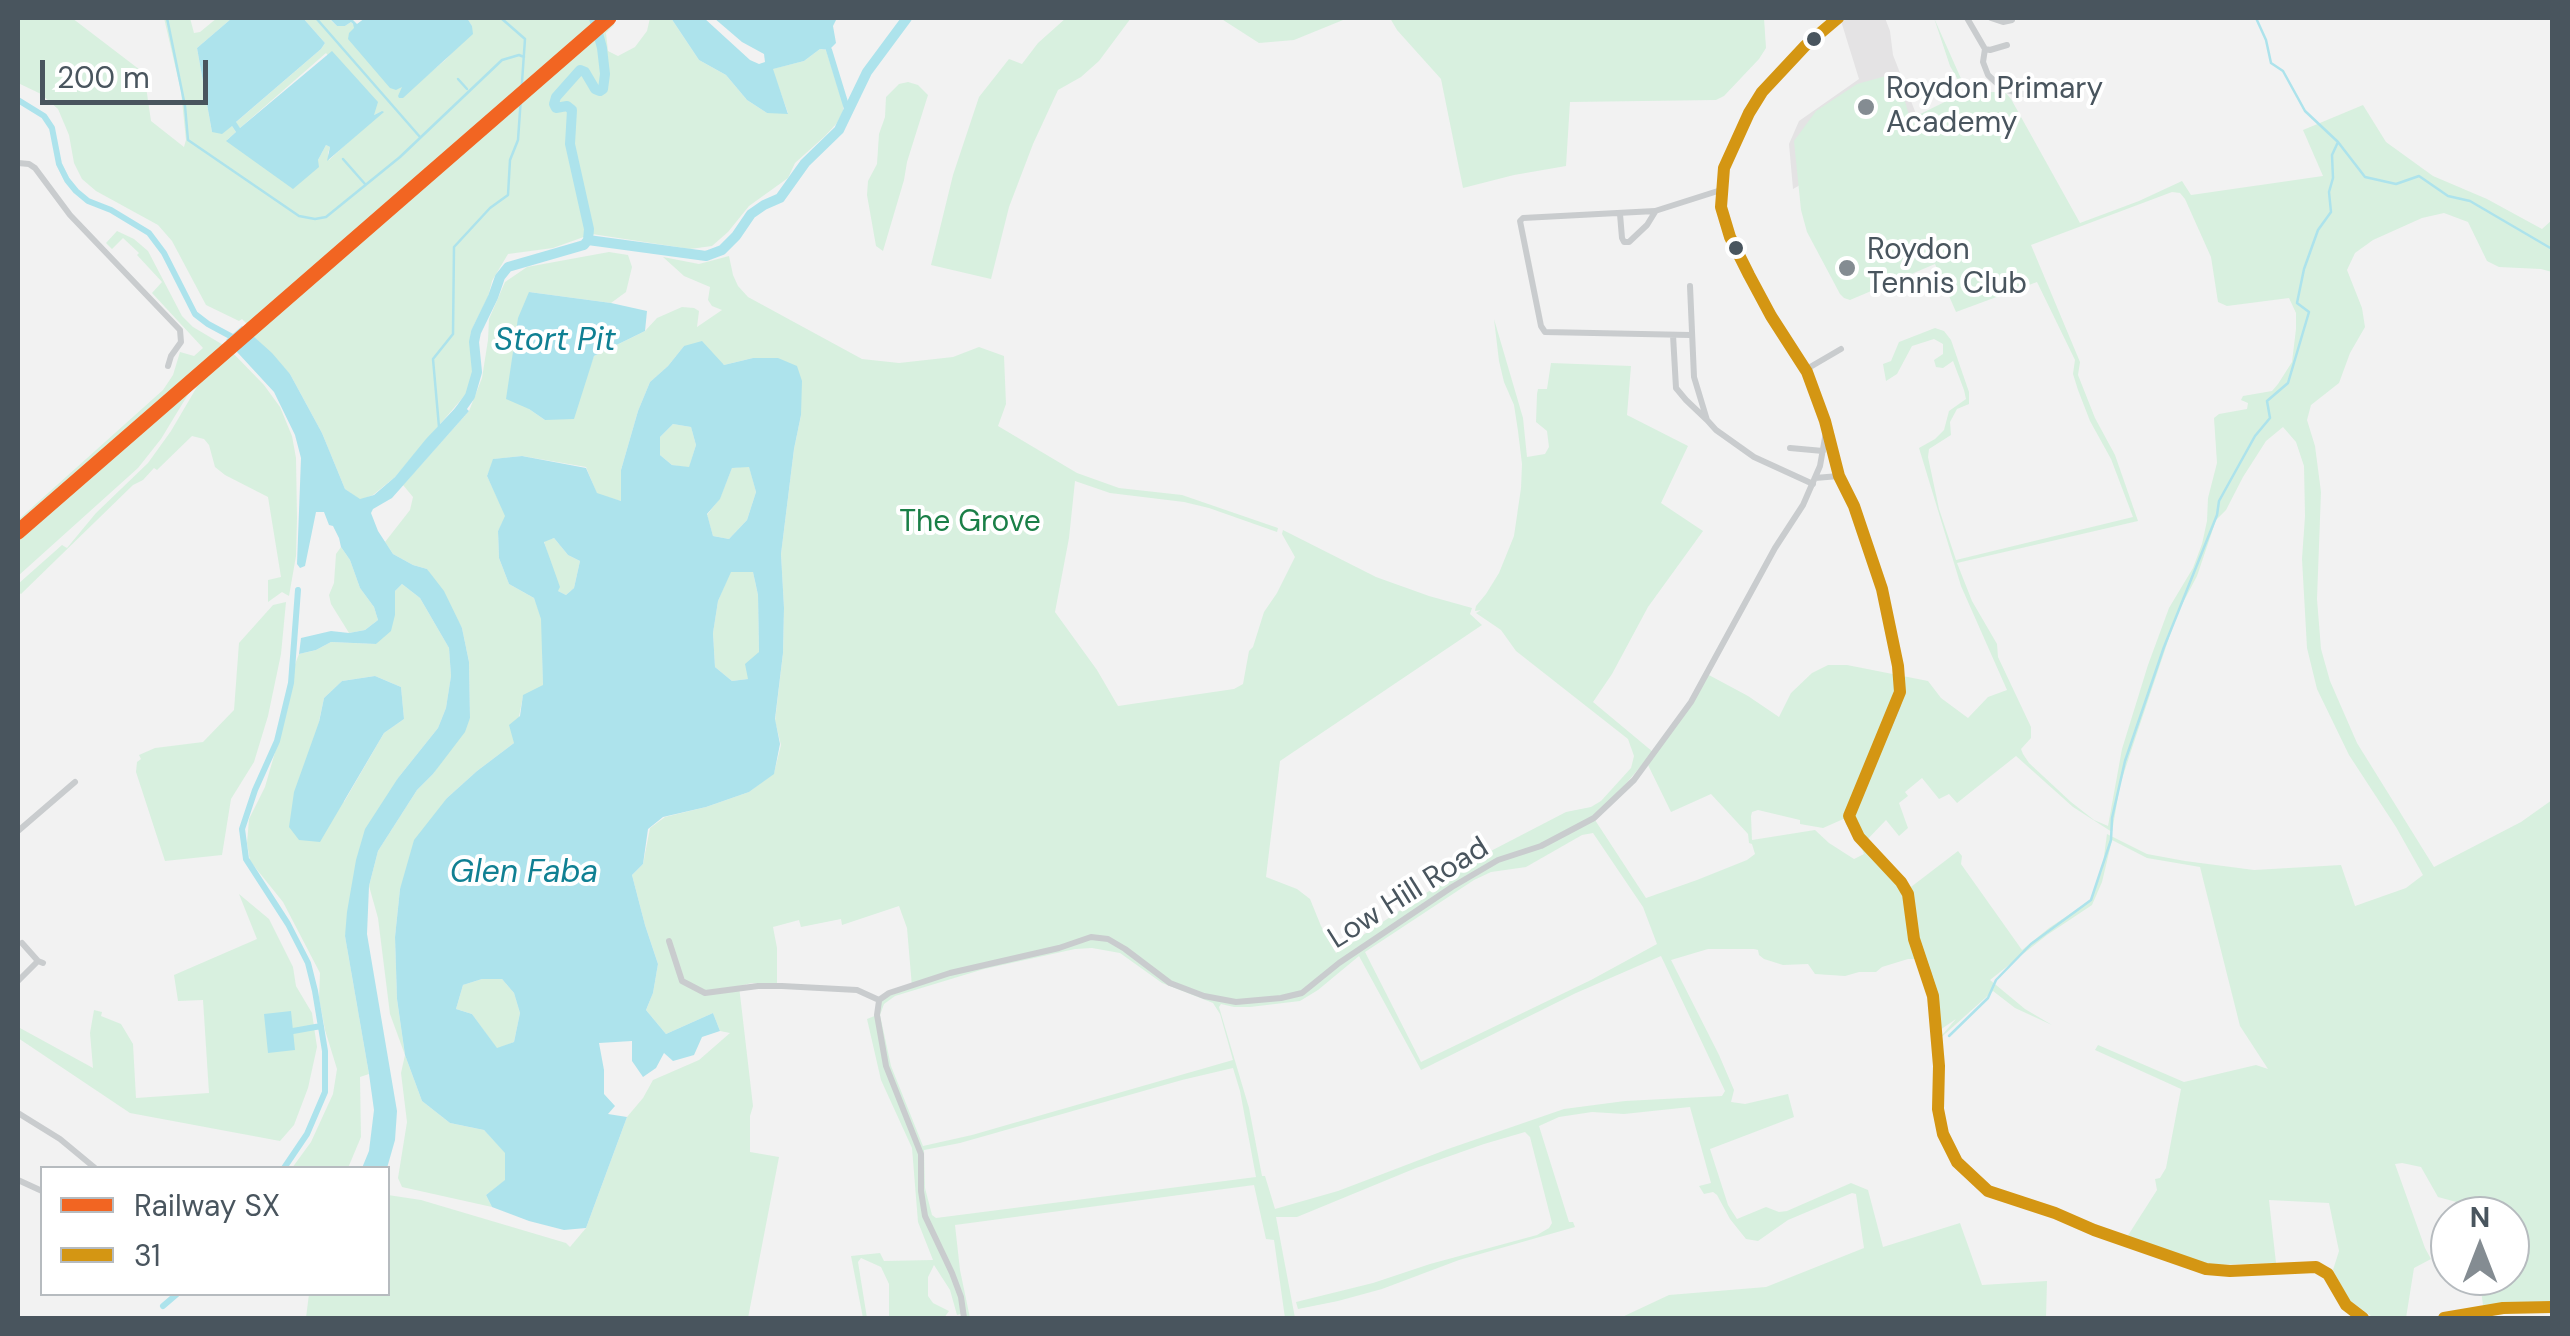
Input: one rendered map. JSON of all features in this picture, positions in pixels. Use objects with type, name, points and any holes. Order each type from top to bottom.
[{"type":"main road","points":[[1838,18],[1762,92],[1727,162],[1721,207],[1730,237],[1771,316],[1806,370],[1839,476],[1874,560],[1885,602],[1900,680],[1896,706],[1849,810],[1850,822],[1908,894],[1914,940],[1933,996],[1940,1124],[1953,1155],[1967,1174],[1988,1191],[2206,1269],[2308,1266],[2322,1270],[2332,1278],[2346,1305],[2363,1318]]},
{"type":"main road","points":[[2444,1318],[2503,1308],[2552,1307]]},
{"type":"street","points":[[1967,18],[1985,49],[1983,62],[1988,75],[2003,89],[2032,96]]},
{"type":"street","points":[[1992,18],[2012,20]]},
{"type":"street","points":[[1985,49],[2006,46]]},
{"type":"street","points":[[18,163],[36,168],[72,218],[180,330],[181,342],[168,366]]},
{"type":"street","points":[[1690,335],[1544,332],[1520,222],[1522,218],[1656,212],[1721,190]]},
{"type":"street","points":[[1620,214],[1622,238],[1629,242],[1656,212]]},
{"type":"street","points":[[1690,286],[1694,377],[1707,420]]},
{"type":"street","points":[[1673,334],[1674,381],[1680,394],[1716,430],[1754,458],[1814,481],[1839,476]]},
{"type":"street","points":[[1806,370],[1842,349]]},
{"type":"street","points":[[1692,406],[1702,400]]},
{"type":"street","name":"Low Hill Road","points":[[879,1000],[889,992],[950,973],[1091,938],[1108,939],[1170,983],[1204,996],[1236,1002],[1302,993],[1452,886],[1498,860],[1541,846],[1594,818],[1624,791],[1691,702],[1814,481],[1826,432]]},
{"type":"street","points":[[1790,448],[1823,451]]},
{"type":"street","points":[[18,832],[76,782]]},
{"type":"street","points":[[669,941],[682,981],[705,993],[782,986],[857,990],[879,1000],[877,1015],[886,1066],[921,1154],[925,1216],[952,1272],[964,1318]]},
{"type":"street","points":[[18,981],[40,962],[22,943]]},
{"type":"street","points":[[18,1112],[60,1139],[92,1166]]},
{"type":"shaded area","name":"Roydon Primary Academy","points":[[1885,18],[1893,55],[1918,119],[1793,189],[1789,144],[1799,121],[1859,79],[1841,21]]},
{"type":"green space","points":[[18,18],[72,18],[144,73],[151,121],[184,147],[181,91],[164,18],[190,18],[194,33],[217,18],[232,18],[197,48],[212,132],[232,126],[236,132],[227,140],[318,160],[326,145],[330,147],[329,160],[382,111],[374,115],[326,53],[240,128],[235,123],[325,43],[303,18],[328,18],[337,26],[351,22],[402,87],[459,36],[404,89],[400,98],[460,44],[472,26],[467,18],[602,18],[248,325],[206,305],[172,241],[158,225],[96,191],[82,179],[58,109],[41,94],[18,83]]},
{"type":"green space","points":[[610,18],[614,25],[606,33],[608,51],[618,56],[635,47],[647,31],[650,18],[671,18],[699,60],[726,75],[747,100],[767,113],[788,113],[772,69],[804,61],[820,49],[826,50],[843,111],[825,136],[795,163],[788,178],[749,206],[712,246],[690,249],[592,234],[553,248],[508,254],[471,331],[471,388],[395,477],[360,500],[345,489],[322,433],[290,374],[249,332]]},
{"type":"green space","points":[[1066,18],[1131,18],[1099,61],[1058,90],[1009,207],[991,279],[931,265],[953,175],[979,97],[1009,59],[1022,64]]},
{"type":"green space","points":[[1220,18],[1348,18],[1294,40],[1259,43]]},
{"type":"green space","points":[[1390,18],[1764,18],[1766,48],[1716,100],[1570,102],[1566,166],[1463,188],[1441,79]]},
{"type":"green space","name":"The Grove","points":[[1934,18],[1967,92],[2005,92],[2080,223],[2182,181],[2191,195],[2323,176],[2303,130],[2363,105],[2386,142],[2433,176],[2542,229],[2552,220],[2552,272],[2499,267],[2487,261],[2468,222],[2444,213],[2422,218],[2373,240],[2355,253],[2347,270],[2365,327],[2339,383],[2311,405],[2307,420],[2321,492],[2317,599],[2321,649],[2330,681],[2357,743],[2434,867],[2521,822],[2552,800],[2552,1301],[2483,1305],[2482,1296],[2530,1296],[2530,1196],[2437,1196],[2421,1167],[2402,1163],[2395,1164],[2430,1257],[2414,1268],[2406,1318],[2371,1316],[2349,1300],[2333,1270],[2339,1251],[2329,1203],[2269,1200],[2276,1263],[2211,1265],[2127,1237],[2157,1190],[2155,1179],[2166,1168],[2181,1089],[2095,1050],[2098,1045],[2184,1082],[2256,1065],[2268,1069],[2240,1026],[2200,867],[2147,858],[2112,840],[2092,905],[1990,980],[2052,1025],[2015,1008],[1993,991],[1936,1042],[1956,1019],[1940,1030],[1922,959],[1908,959],[1876,972],[1845,976],[1815,974],[1808,964],[1783,965],[1764,959],[1754,949],[1708,949],[1671,960],[1734,1090],[1731,1102],[1745,1104],[1788,1094],[1794,1117],[1710,1149],[1728,1205],[1737,1219],[1766,1207],[1787,1211],[1851,1183],[1868,1190],[1883,1247],[1960,1223],[1982,1285],[2047,1281],[2046,1318],[1620,1318],[1669,1295],[1766,1287],[1864,1248],[1856,1194],[1852,1193],[1788,1220],[1758,1241],[1746,1239],[1717,1195],[1704,1194],[1699,1186],[1711,1183],[1690,1107],[1624,1114],[1592,1112],[1559,1117],[1539,1126],[1569,1222],[1575,1227],[1459,1260],[1338,1301],[1298,1309],[1296,1302],[1373,1283],[1537,1235],[1549,1228],[1552,1223],[1530,1137],[1525,1132],[1484,1144],[1297,1217],[1276,1217],[1295,1318],[1285,1318],[1274,1240],[1266,1239],[1254,1185],[955,1225],[970,1318],[957,1315],[950,1290],[934,1265],[928,1277],[928,1296],[949,1311],[944,1318],[889,1318],[889,1284],[881,1267],[861,1258],[858,1262],[867,1318],[863,1318],[851,1256],[880,1253],[884,1261],[933,1260],[918,1222],[912,1148],[881,1080],[867,1019],[877,1015],[879,1000],[912,987],[907,928],[899,906],[842,925],[841,919],[801,927],[799,920],[773,927],[777,986],[739,986],[753,1106],[750,1152],[779,1157],[748,1318],[306,1318],[309,1296],[390,1296],[390,1195],[421,1200],[570,1247],[586,1228],[627,1117],[653,1080],[699,1060],[730,1033],[720,1031],[713,1013],[666,1034],[646,1010],[658,964],[632,875],[643,864],[650,828],[665,817],[749,792],[774,773],[781,745],[775,721],[783,653],[781,554],[801,415],[753,358],[724,365],[684,346],[650,382],[621,470],[621,501],[597,494],[586,467],[522,456],[494,459],[487,476],[506,516],[498,531],[499,558],[509,584],[534,598],[542,619],[543,686],[523,696],[514,743],[447,798],[400,889],[395,937],[397,999],[405,1055],[390,1014],[378,918],[369,886],[378,851],[470,718],[469,662],[462,628],[427,569],[393,554],[385,542],[410,510],[413,497],[403,485],[469,411],[482,378],[489,319],[505,282],[527,267],[609,252],[628,255],[632,267],[626,292],[611,303],[529,292],[529,409],[545,420],[584,382],[594,356],[682,307],[699,311],[697,327],[722,310],[708,300],[710,287],[684,276],[663,257],[699,264],[729,256],[738,286],[748,297],[862,359],[899,363],[953,357],[979,347],[1004,356],[1006,404],[998,426],[1077,473],[1119,488],[1182,495],[1278,528],[1277,532],[1184,502],[1110,493],[1075,481],[1055,612],[1118,706],[1234,689],[1243,684],[1249,651],[1264,612],[1295,557],[1283,530],[1376,577],[1472,608],[1470,614],[1482,625],[1280,761],[1266,877],[1297,889],[1310,899],[1336,953],[1485,854],[1566,812],[1601,801],[1631,768],[1634,756],[1628,739],[1516,651],[1501,630],[1476,613],[1481,610],[1475,611],[1499,573],[1514,536],[1521,488],[1522,464],[1514,405],[1499,361],[1494,319],[1523,418],[1527,457],[1545,454],[1549,447],[1547,431],[1536,422],[1538,389],[1547,389],[1551,363],[1631,366],[1627,415],[1688,446],[1661,503],[1703,531],[1648,607],[1593,702],[1653,752],[1595,820],[1646,898],[1755,854],[1748,834],[1711,794],[1671,812],[1648,765],[1707,674],[1779,717],[1791,693],[1812,673],[1828,665],[1847,665],[1928,681],[1941,698],[1968,718],[1988,697],[2007,690],[1961,586],[1919,448],[1944,430],[1949,411],[1966,399],[1964,390],[1953,361],[1943,368],[1936,367],[1934,360],[1943,354],[1943,344],[1934,339],[1912,346],[1897,374],[1886,381],[1883,364],[1891,361],[1899,342],[1935,328],[1944,331],[1951,340],[1969,392],[1969,404],[1957,409],[1950,422],[1951,435],[1929,449],[1928,457],[1939,509],[1956,560],[2133,517],[2078,390],[2073,374],[2075,360],[2037,282],[1956,312],[1935,264],[1850,300],[1840,294],[1807,232],[1794,141],[1816,111],[1857,84],[1897,73],[1910,119],[1965,92],[1950,66]],"holes":[[[2172,192],[2180,193],[2211,257],[2218,302],[2227,306],[2289,298],[2296,313],[2296,329],[2292,362],[2272,391],[2243,396],[2241,400],[2248,403],[2247,409],[2214,418],[2217,463],[2202,544],[2169,608],[2148,665],[2122,749],[2108,826],[2071,802],[2023,754],[2021,749],[2031,738],[2031,727],[1998,657],[1997,644],[1972,601],[1957,563],[2138,521],[2115,455],[2078,375],[2080,362],[2031,245]],[[2283,427],[2296,442],[2304,466],[2302,559],[2307,648],[2317,689],[2349,755],[2423,875],[2406,888],[2355,906],[2341,865],[2254,870],[2185,861],[2147,854],[2107,834],[2102,871],[2091,900],[2022,950],[1961,864],[1958,851],[1907,890],[1864,843],[1886,820],[1899,836],[1908,828],[1899,803],[1908,796],[1905,792],[1922,778],[1939,799],[1949,794],[1957,803],[2016,756],[2073,807],[2112,832],[2120,785],[2177,614],[2197,576],[2216,520],[2226,510],[2266,441]],[[1758,810],[1823,828],[1848,817],[1864,854],[1854,859],[1815,830],[1752,840],[1751,816]],[[1593,833],[1643,907],[1657,944],[1421,1062],[1365,952],[1474,880],[1491,872],[1526,867],[1582,835]],[[1092,948],[1120,953],[1162,983],[1213,1003],[1233,1060],[923,1146],[891,1066],[880,1015],[884,1004],[895,996],[984,969]],[[1359,956],[1421,1070],[1576,993],[1661,956],[1725,1091],[1722,1096],[1564,1109],[1338,1191],[1275,1209],[1262,1176],[1249,1108],[1219,1007],[1300,1001]],[[1233,1068],[1256,1177],[936,1218],[932,1215],[925,1188],[924,1150]]]},
{"type":"green space","points":[[908,82],[928,95],[883,251],[876,246],[868,181],[877,164],[886,97],[899,84]]},
{"type":"green space","points":[[117,231],[148,251],[182,316],[225,346],[18,525],[18,520],[163,390],[173,375],[180,352],[194,356],[203,348],[152,293],[162,282],[139,253],[123,238],[112,249],[106,243]]},
{"type":"green space","points":[[230,350],[280,407],[292,436],[297,518],[289,596],[282,592],[268,602],[268,580],[281,577],[268,497],[215,467],[209,445],[192,436],[157,470],[154,468],[133,485],[21,594],[18,592],[18,584],[62,545],[67,548],[96,513],[148,463],[201,380]]},
{"type":"green space","points":[[198,378],[161,439],[138,468],[18,576],[18,535]]},
{"type":"green space","points":[[673,424],[691,427],[696,445],[689,468],[672,465],[660,455],[660,437]]},
{"type":"green space","points":[[749,466],[756,492],[747,520],[729,539],[713,536],[707,515],[720,498],[732,468]]},
{"type":"green space","points":[[554,538],[568,555],[580,561],[574,588],[566,595],[558,591],[544,541]]},
{"type":"green space","points":[[341,547],[378,620],[365,630],[349,633],[331,604],[336,554]]},
{"type":"green space","points":[[730,572],[753,572],[758,595],[759,652],[749,679],[732,681],[715,667],[713,633],[718,601]]},
{"type":"green space","points":[[402,584],[420,598],[449,648],[451,676],[446,708],[438,728],[398,778],[345,936],[369,1074],[360,1077],[361,1137],[349,1166],[293,1166],[311,1142],[333,1094],[337,1069],[319,998],[320,973],[283,902],[250,861],[249,819],[265,787],[299,654],[331,642],[376,644],[395,615],[395,591]],"holes":[[[375,676],[401,687],[404,719],[384,733],[344,802],[319,721],[324,698],[342,681]]]},
{"type":"green space","points":[[286,602],[281,654],[268,716],[254,762],[231,799],[222,855],[165,861],[136,772],[139,755],[155,748],[203,742],[234,710],[239,643],[273,605]]},
{"type":"green space","points":[[239,894],[269,919],[293,967],[296,986],[312,1013],[317,1047],[308,1088],[294,1125],[280,1141],[130,1113],[18,1038],[20,1028],[93,1068],[90,1033],[94,1010],[102,1012],[101,1016],[121,1024],[133,1044],[136,1098],[209,1093],[203,1000],[178,1001],[174,975],[257,939]]},
{"type":"green space","points":[[482,979],[502,979],[514,993],[520,1013],[514,1042],[497,1049],[472,1014],[456,1009],[463,985]]},
{"type":"green space","points":[[405,1055],[422,1101],[450,1123],[484,1130],[506,1153],[506,1180],[486,1195],[492,1207],[402,1187],[398,1178],[407,1122],[401,1073]]},
{"type":"water","points":[[232,18],[303,18],[325,43],[236,122],[240,128],[332,51],[378,102],[374,115],[384,112],[327,161],[330,147],[326,145],[318,160],[319,167],[293,189],[226,141],[236,132],[232,126],[222,134],[212,132],[197,48]]},
{"type":"water","points":[[329,18],[356,18],[353,20],[357,24],[365,18],[467,18],[473,34],[399,98],[402,87],[390,88],[348,39],[353,24],[337,26]]},
{"type":"water","points":[[671,18],[704,18],[759,64],[765,62],[764,54],[742,42],[714,18],[837,18],[833,26],[836,43],[804,61],[773,69],[788,114],[767,113],[747,100],[726,75],[699,60]]},
{"type":"water","name":"Stort Pit","points":[[529,292],[647,311],[645,331],[594,356],[574,419],[545,420],[506,399],[518,318]]},
{"type":"water","points":[[242,326],[290,374],[322,433],[345,489],[360,499],[374,495],[395,477],[460,403],[469,411],[392,498],[371,513],[393,554],[427,569],[444,591],[462,628],[469,662],[470,718],[465,732],[417,790],[378,851],[369,886],[367,934],[397,1111],[388,1166],[363,1166],[369,1151],[374,1110],[345,936],[347,912],[365,829],[398,778],[438,728],[446,708],[451,676],[449,648],[420,598],[402,584],[395,591],[391,631],[376,644],[331,642],[299,654],[301,638],[331,631],[365,630],[378,620],[324,512],[316,512],[305,566],[300,568],[297,564],[301,458],[295,435],[274,392],[226,340]]},
{"type":"water","name":"Glen Faba","points":[[702,341],[724,365],[753,358],[778,358],[797,366],[802,381],[801,415],[781,554],[783,653],[775,719],[780,744],[774,774],[749,792],[663,817],[648,829],[643,864],[632,875],[658,964],[646,1010],[666,1034],[713,1013],[720,1031],[702,1037],[694,1055],[673,1061],[664,1053],[656,1068],[643,1077],[632,1061],[632,1041],[599,1043],[604,1094],[615,1106],[608,1114],[627,1117],[586,1228],[564,1230],[492,1207],[486,1195],[505,1180],[505,1153],[484,1130],[450,1123],[422,1101],[405,1055],[397,999],[395,937],[400,889],[414,840],[447,798],[514,743],[509,725],[520,716],[523,695],[543,685],[541,619],[534,598],[509,584],[499,558],[498,531],[505,516],[487,476],[493,459],[522,456],[586,468],[597,493],[621,501],[621,470],[638,411],[650,382],[684,346]],"holes":[[[673,424],[691,427],[696,445],[689,467],[672,465],[660,455],[660,437]],[[749,467],[756,492],[747,520],[729,539],[713,536],[707,514],[720,499],[732,468]],[[554,538],[568,555],[580,561],[574,588],[566,595],[558,591],[560,587],[544,542]],[[731,572],[753,572],[758,595],[759,652],[745,664],[748,679],[732,681],[715,667],[713,633],[718,601]],[[482,979],[502,979],[514,993],[520,1013],[514,1042],[497,1048],[472,1014],[456,1009],[463,985]]]},
{"type":"water","points":[[375,676],[401,687],[404,719],[384,733],[320,842],[299,840],[289,827],[294,792],[324,698],[342,681]]},
{"type":"water","points":[[291,1011],[295,1050],[268,1053],[264,1014]]},
{"type":"waterway","points":[[167,18],[188,140],[299,216],[315,219],[326,217],[400,157],[502,60],[524,57]]},
{"type":"waterway","points":[[316,18],[420,137]]},
{"type":"waterway","points":[[439,427],[433,359],[453,334],[454,247],[490,208],[508,195],[510,160],[518,140],[525,39],[501,18]]},
{"type":"waterway","points":[[588,240],[589,229],[570,144],[572,110],[567,106],[556,108],[554,104],[580,70],[595,89],[603,89],[602,48],[594,18]]},
{"type":"waterway","points":[[455,417],[470,396],[477,372],[476,332],[508,267],[584,245],[588,240],[706,256],[722,250],[751,214],[780,198],[805,163],[839,130],[867,72],[907,18]]},
{"type":"waterway","points":[[2256,18],[2271,63],[2283,71],[2305,111],[2338,142],[2365,177],[2396,184],[2419,176],[2448,196],[2470,201],[2552,249]]},
{"type":"waterway","points":[[829,50],[848,112]]},
{"type":"waterway","points":[[458,79],[467,89]]},
{"type":"waterway","points":[[18,100],[44,116],[52,128],[59,164],[76,191],[149,233],[164,253],[195,314],[234,338]]},
{"type":"waterway","points":[[1949,1036],[1988,998],[1996,980],[2031,944],[2091,900],[2111,840],[2125,761],[2219,501],[2255,436],[2270,418],[2267,401],[2288,383],[2309,312],[2297,303],[2304,269],[2318,230],[2331,212],[2332,155],[2338,142]]},
{"type":"waterway","points":[[343,159],[365,184]]},
{"type":"waterway","points":[[285,1166],[307,1134],[325,1092],[325,1051],[308,963],[246,859],[242,829],[277,741],[291,683],[298,590]]},
{"type":"waterway","points":[[293,1031],[321,1026]]},
{"type":"waterway","points":[[163,1306],[175,1296]]},
{"type":"rail line","name":"SX","points":[[18,532],[609,18]]},
{"type":"transit line","name":"31","points":[[1838,18],[1762,92],[1724,168],[1721,207],[1730,237],[1749,275],[1807,372],[1839,476],[1854,506],[1882,589],[1900,692],[1849,816],[1859,837],[1908,894],[1914,939],[1933,996],[1938,1109],[1943,1134],[1957,1162],[1988,1191],[2206,1269],[2316,1267],[2328,1274],[2346,1305],[2363,1318]]},
{"type":"transit line","name":"31","points":[[2444,1318],[2503,1308],[2552,1307]]},
{"type":"place","name":"Roydon Primary Academy","points":[[1866,107]]},
{"type":"place","name":"Roydon Tennis Club","points":[[1847,268]]}]
